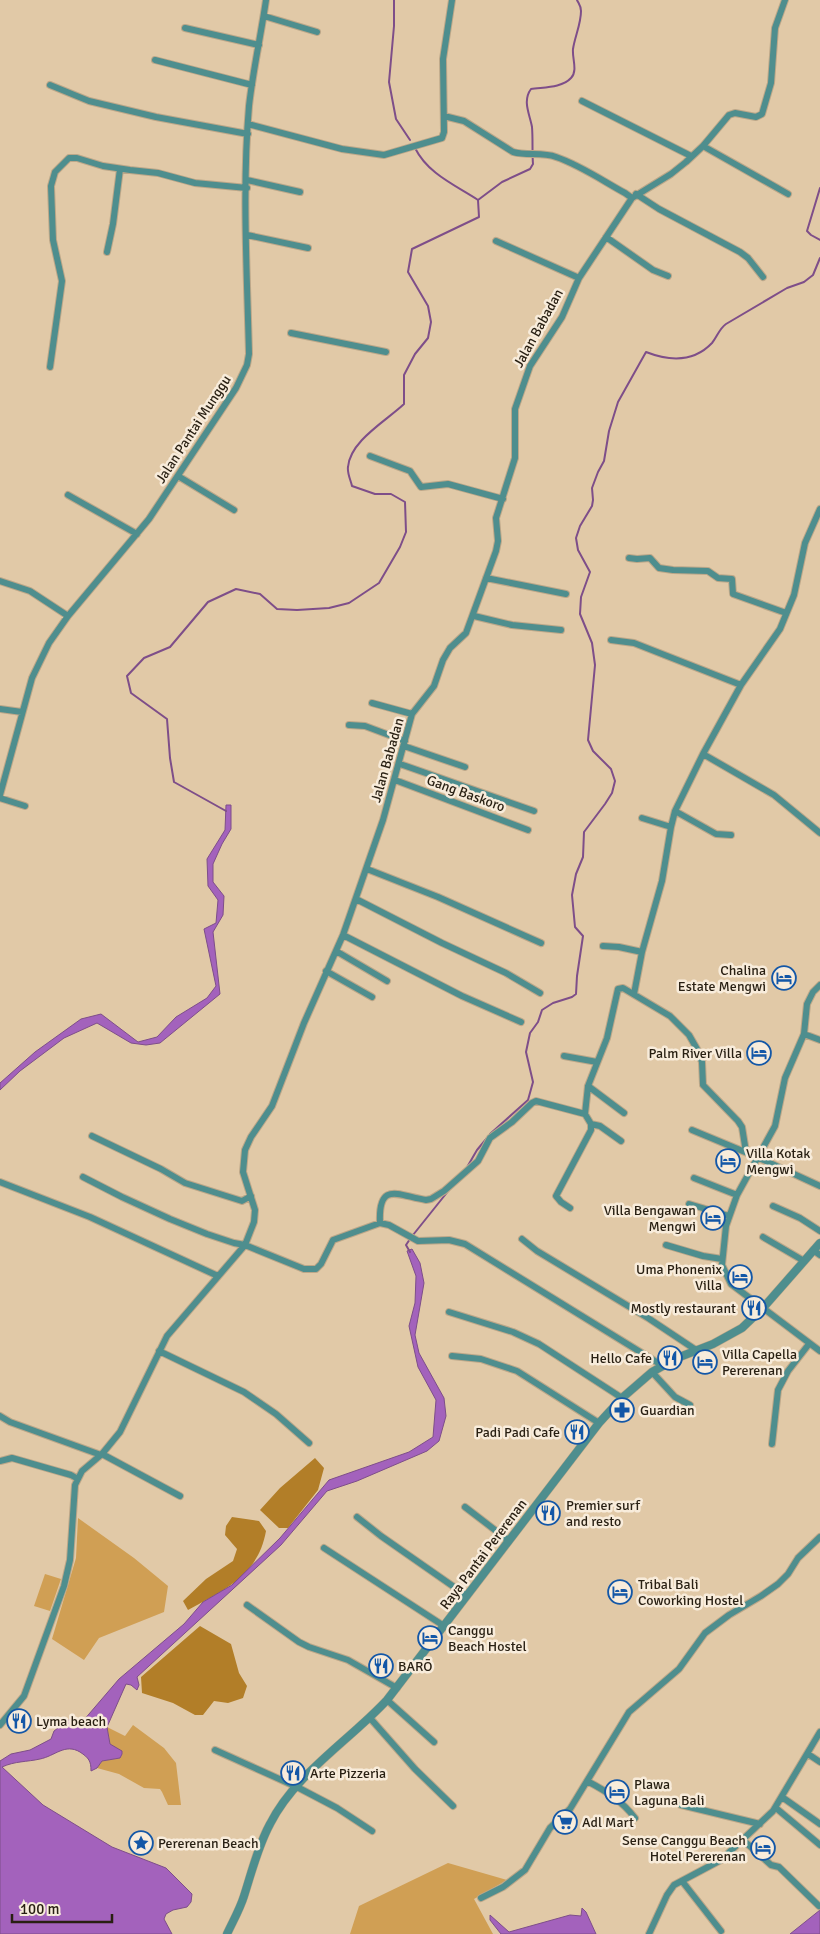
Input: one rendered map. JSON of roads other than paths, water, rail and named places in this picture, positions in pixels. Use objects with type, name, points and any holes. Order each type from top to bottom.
[{"type":"street","name":"Jalan Pantai Munggu","points":[[0,796],[32,678],[49,643],[68,616],[138,534],[236,388],[247,365],[249,354],[248,124],[252,85],[266,0]]},
{"type":"street","points":[[248,124],[342,149],[384,155],[442,138],[444,132],[443,59],[452,0]]},
{"type":"street","name":"Jalan Babadan","points":[[78,1478],[82,1471],[102,1455],[120,1432],[159,1352],[177,1322],[245,1244],[254,1222],[251,1196],[243,1172],[245,1150],[251,1137],[272,1106],[326,971],[343,935],[367,869],[400,764],[412,714],[434,686],[443,660],[450,648],[466,633],[474,616],[496,551],[498,541],[496,518],[515,458],[515,408],[530,366],[562,317],[579,278],[634,196],[671,174],[703,146],[729,115],[735,113],[756,117],[764,110],[771,83],[776,28],[785,0]]},
{"type":"street","points":[[264,16],[317,32]]},
{"type":"street","points":[[186,28],[259,45]]},
{"type":"street","points":[[155,60],[252,85]]},
{"type":"street","points":[[50,85],[89,101],[156,117],[248,134]]},
{"type":"street","points":[[582,101],[691,156]]},
{"type":"street","points":[[444,116],[464,121],[513,152],[520,154],[544,154],[570,163],[740,252],[748,258],[764,277]]},
{"type":"street","points":[[703,146],[788,194]]},
{"type":"street","points":[[50,367],[62,281],[53,240],[51,181],[55,172],[69,158],[120,169],[158,173],[195,183],[247,188]]},
{"type":"street","points":[[107,252],[113,224],[120,169]]},
{"type":"street","points":[[247,180],[300,192]]},
{"type":"street","points":[[247,235],[308,248]]},
{"type":"street","points":[[606,237],[653,270],[668,276]]},
{"type":"street","points":[[496,241],[579,278]]},
{"type":"street","points":[[292,332],[386,352]]},
{"type":"street","points":[[370,456],[410,471],[421,487],[448,484],[503,499]]},
{"type":"street","points":[[178,476],[234,510]]},
{"type":"street","points":[[68,495],[138,534]]},
{"type":"street","points":[[634,994],[642,952],[662,881],[670,827],[675,811],[741,684],[777,634],[798,580],[805,543],[820,508]]},
{"type":"street","points":[[629,558],[637,560],[650,558],[659,568],[708,572],[718,578],[732,579],[733,594],[786,613]]},
{"type":"street","points":[[486,578],[566,594]]},
{"type":"street","points":[[0,581],[30,591],[68,616]]},
{"type":"street","points":[[474,616],[529,628],[560,630]]},
{"type":"street","points":[[611,640],[634,643],[741,684]]},
{"type":"street","points":[[372,703],[412,714]]},
{"type":"street","points":[[0,709],[22,712]]},
{"type":"street","points":[[349,725],[365,726],[404,744],[465,767]]},
{"type":"street","points":[[703,754],[774,795],[820,833]]},
{"type":"street","points":[[400,764],[534,811]]},
{"type":"street","name":"Gang Baskoro","points":[[395,780],[528,830]]},
{"type":"street","points":[[0,796],[26,806]]},
{"type":"street","points":[[675,811],[716,834],[731,836]]},
{"type":"street","points":[[642,818],[670,827]]},
{"type":"street","points":[[367,869],[438,897],[541,943]]},
{"type":"street","points":[[356,899],[450,948],[506,973],[540,993]]},
{"type":"street","points":[[343,935],[462,996],[521,1022]]},
{"type":"street","points":[[603,946],[642,952]]},
{"type":"street","points":[[336,951],[387,981]]},
{"type":"street","points":[[326,971],[372,997]]},
{"type":"street","points":[[820,985],[806,1004],[804,1034],[785,1078],[775,1126],[736,1195],[724,1238],[722,1259],[724,1271],[731,1284],[820,1351]]},
{"type":"street","points":[[570,1208],[556,1196],[591,1130],[591,1124],[586,1114],[588,1086],[607,1038],[618,990],[623,988],[670,1016],[689,1035],[702,1062],[703,1085],[738,1121],[742,1128],[746,1152]]},
{"type":"street","points":[[804,1034],[820,1040]]},
{"type":"street","points":[[564,1056],[598,1062]]},
{"type":"street","points":[[588,1086],[624,1113]]},
{"type":"street","points":[[380,1223],[382,1205],[387,1195],[395,1192],[426,1200],[444,1191],[480,1159],[490,1138],[512,1122],[532,1102],[541,1101],[586,1114]]},
{"type":"street","points":[[591,1124],[600,1126],[621,1141]]},
{"type":"street","points":[[692,1130],[820,1186]]},
{"type":"street","points":[[92,1136],[161,1169],[186,1184],[242,1201],[251,1196]]},
{"type":"street","points":[[83,1177],[177,1222],[216,1237],[245,1244],[294,1266],[309,1270],[316,1269],[321,1264],[333,1240],[380,1223],[389,1225],[418,1241],[449,1240],[464,1244],[663,1366]]},
{"type":"street","points":[[694,1178],[736,1195]]},
{"type":"street","points":[[0,1182],[90,1217],[218,1276]]},
{"type":"street","points":[[689,1204],[729,1216]]},
{"type":"street","points":[[773,1206],[800,1218],[820,1231]]},
{"type":"street","points":[[763,1237],[804,1261]]},
{"type":"street","points":[[522,1239],[537,1251],[648,1318],[696,1350]]},
{"type":"street","name":"Raya Pantai Pererenan","points":[[227,1934],[244,1897],[253,1863],[270,1823],[296,1787],[330,1753],[370,1718],[397,1688],[599,1423],[622,1398],[652,1372],[736,1332],[762,1309],[804,1261],[817,1253],[820,1243]]},
{"type":"street","points":[[666,1245],[703,1256],[722,1259]]},
{"type":"street","points":[[449,1312],[532,1340],[622,1398]]},
{"type":"street","points":[[772,1444],[778,1390],[788,1371],[809,1344]]},
{"type":"street","points":[[159,1352],[244,1392],[276,1414],[309,1443]]},
{"type":"street","points":[[452,1356],[481,1359],[517,1371],[599,1423]]},
{"type":"street","points":[[652,1372],[675,1397],[690,1405]]},
{"type":"street","points":[[0,1416],[10,1422],[102,1455],[180,1496]]},
{"type":"street","points":[[0,1462],[12,1458],[78,1478],[75,1484],[68,1572],[24,1696],[0,1725]]},
{"type":"street","points":[[465,1508],[508,1540]]},
{"type":"street","points":[[357,1517],[467,1596]]},
{"type":"street","points":[[481,1898],[503,1887],[525,1870],[550,1828],[570,1809],[629,1712],[679,1669],[705,1633],[729,1615],[778,1584],[788,1574],[798,1558],[820,1538]]},
{"type":"street","points":[[324,1548],[444,1626]]},
{"type":"street","points":[[247,1605],[309,1648],[348,1660],[397,1688]]},
{"type":"street","points":[[387,1700],[434,1742]]},
{"type":"street","points":[[370,1718],[414,1769],[453,1806]]},
{"type":"street","points":[[649,1934],[667,1895],[674,1885],[721,1860],[776,1808],[820,1732]]},
{"type":"street","points":[[215,1750],[296,1787],[336,1808],[372,1831]]},
{"type":"street","points":[[808,1754],[820,1762]]},
{"type":"street","points":[[588,1781],[608,1791],[635,1818]]},
{"type":"street","points":[[782,1797],[820,1824]]},
{"type":"street","points":[[681,1805],[760,1824]]},
{"type":"street","points":[[776,1808],[820,1845]]},
{"type":"street","points":[[743,1840],[771,1865],[779,1867],[818,1906]]},
{"type":"street","points":[[682,1881],[721,1931]]},
{"type":"waterway","points":[[394,0],[394,26],[389,82],[396,119],[410,140]]},
{"type":"waterway","points":[[478,200],[502,182],[530,169],[533,164],[532,127],[527,108],[528,94],[531,89],[563,84],[573,75],[573,49],[581,11],[577,0]]},
{"type":"waterway","points":[[226,811],[174,782],[167,719],[131,693],[127,676],[144,658],[170,647],[208,602],[236,589],[260,594],[277,609],[329,608],[349,603],[379,583],[400,547],[406,532],[405,502],[391,494],[375,494],[352,486],[348,469],[350,458],[362,440],[404,404],[404,375],[415,354],[428,338],[431,322],[428,306],[408,272],[412,249],[479,217],[478,200],[435,172],[420,157],[415,148]]},
{"type":"waterway","points":[[820,188],[807,231],[820,240]]},
{"type":"waterway","points":[[490,1134],[528,1100],[533,1082],[526,1052],[530,1033],[538,1022],[542,1010],[553,1003],[576,994],[583,936],[575,927],[572,895],[576,874],[583,857],[584,832],[612,793],[615,781],[611,769],[593,751],[588,740],[595,665],[592,643],[580,614],[581,597],[590,572],[578,550],[576,538],[580,526],[592,506],[592,488],[604,461],[609,431],[618,402],[646,352],[672,358],[689,357],[697,354],[712,343],[726,324],[787,288],[804,282],[813,275],[820,258]]},
{"type":"waterway","points":[[466,1169],[477,1150],[487,1138]]},
{"type":"waterway","points":[[413,1235],[449,1190]]},
{"type":"waterway","points":[[410,1239],[406,1245],[410,1252]]},
{"type":"place","name":"Chalina Estate Mengwi","points":[[784,978]]},
{"type":"place","name":"Palm River Villa","points":[[759,1053]]},
{"type":"place","name":"Villa Kotak Mengwi","points":[[728,1161]]},
{"type":"place","name":"Villa Bengawan Mengwi","points":[[713,1218]]},
{"type":"place","name":"Uma Phonenix Villa","points":[[740,1277]]},
{"type":"place","name":"Mostly restaurant","points":[[754,1308]]},
{"type":"place","name":"Hello Cafe","points":[[670,1358]]},
{"type":"place","name":"Villa Capella Pererenan","points":[[705,1362]]},
{"type":"place","name":"Guardian","points":[[622,1410]]},
{"type":"place","name":"Padi Padi Cafe","points":[[577,1432]]},
{"type":"place","name":"Premier surf and resto","points":[[548,1513]]},
{"type":"place","name":"Tribal Bali Coworking Hostel","points":[[620,1592]]},
{"type":"place","name":"Canggu Beach Hostel","points":[[430,1638]]},
{"type":"place","name":"BARŌ","points":[[381,1666]]},
{"type":"place","name":"Lyma beach","points":[[19,1721]]},
{"type":"place","name":"Arte Pizzeria","points":[[293,1773]]},
{"type":"place","name":"Plawa Laguna Bali","points":[[617,1792]]},
{"type":"place","name":"Adl Mart","points":[[565,1822]]},
{"type":"place","name":"Pererenan Beach","points":[[141,1843]]},
{"type":"place","name":"Sense Canggu Beach Hotel Pererenan","points":[[763,1848]]}]
